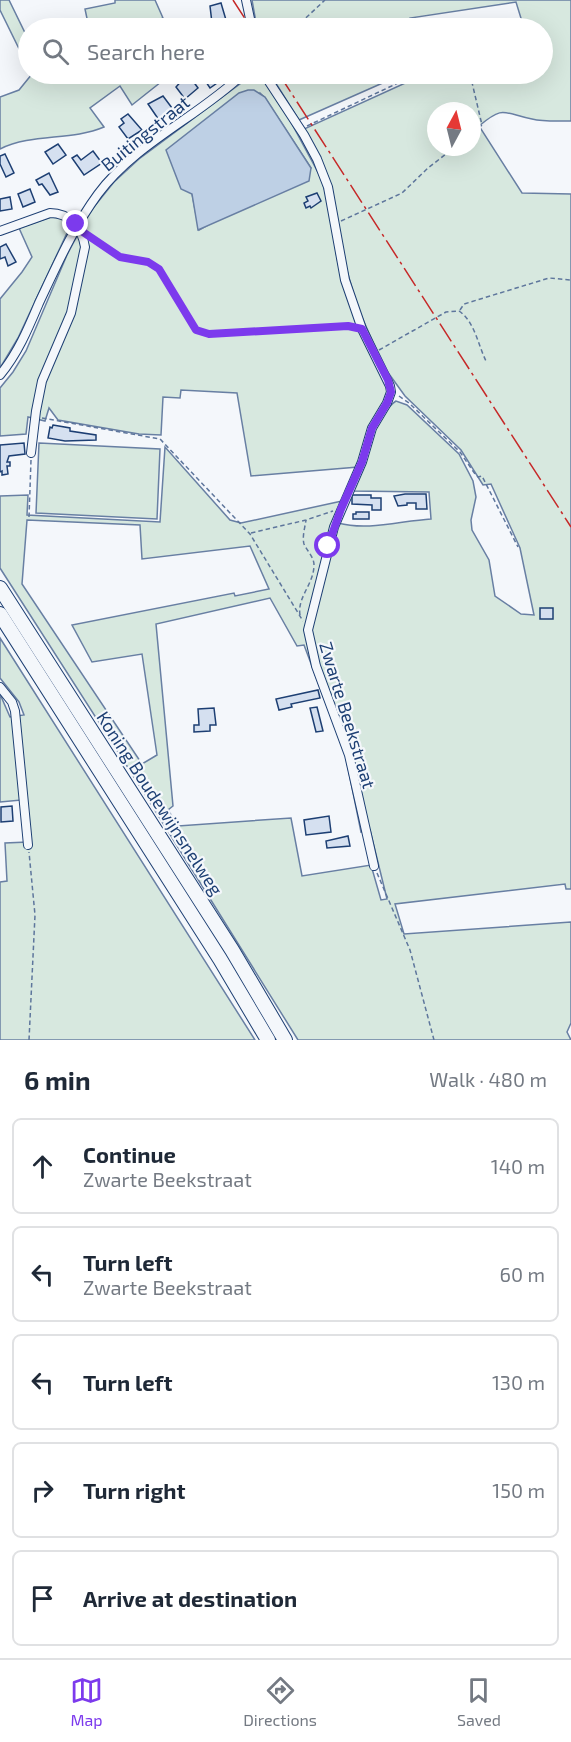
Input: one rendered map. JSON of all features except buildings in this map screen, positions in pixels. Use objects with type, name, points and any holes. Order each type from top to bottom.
[{"type":"highway","name":"Koning Boudewijnsnelweg","points":[[0,588],[232,950],[285,1040]]},
{"type":"highway","name":"Koning Boudewijnsnelweg","points":[[0,614],[220,959],[268,1040]]},
{"type":"street","points":[[246,0],[250,18]]},
{"type":"street","name":"Buitingstraat","points":[[0,375],[15,356],[78,227],[99,192],[118,170],[230,84]]},
{"type":"street","points":[[271,84],[317,159],[328,187],[345,280],[362,329],[388,380],[391,392]]},
{"type":"street","points":[[0,231],[50,213],[58,213],[78,227],[85,247],[70,313],[42,381],[35,417],[32,453]]},
{"type":"street","name":"Zwarte Beekstraat","points":[[374,866],[349,755],[316,666],[308,630],[328,546],[341,509],[362,462],[372,428],[391,392]]},
{"type":"street","points":[[0,687],[12,702],[15,711],[28,845]]},
{"type":"path","points":[[306,18],[326,0]]},
{"type":"path","points":[[300,129],[396,84]]},
{"type":"path","points":[[472,84],[477,102]]},
{"type":"path","points":[[336,223],[402,193],[443,156]]},
{"type":"path","points":[[78,227],[120,257],[148,262],[159,269],[196,330],[209,334],[348,326],[362,329]]},
{"type":"path","points":[[459,311],[464,304],[549,278],[571,280]]},
{"type":"path","points":[[374,353],[446,312],[459,311],[464,314],[477,337],[477,344],[486,361]]},
{"type":"path","points":[[391,392],[409,403],[460,452],[475,474],[478,477],[482,476],[518,548]]},
{"type":"path","points":[[35,417],[160,439],[250,534],[308,630]]},
{"type":"path","points":[[29,517],[32,453]]},
{"type":"path","points":[[250,534],[341,509]]},
{"type":"path","points":[[301,617],[300,602],[314,565],[303,542],[306,520]]},
{"type":"path","points":[[28,845],[34,915],[29,1040]]},
{"type":"path","points":[[374,866],[410,950],[434,1040]]},
{"type":"shaded area","points":[[0,0],[9,0],[18,18],[18,47],[0,10]]},
{"type":"shaded area","points":[[115,0],[155,0],[163,18],[87,18],[85,9],[115,3]]},
{"type":"shaded area","points":[[252,0],[571,0],[571,121],[541,121],[504,112],[494,115],[481,125],[481,102],[427,102],[427,156],[481,156],[481,129],[522,193],[571,194],[571,889],[566,889],[565,884],[395,904],[404,934],[571,922],[571,1023],[567,1032],[571,1040],[298,1040],[143,791],[0,568],[0,496],[28,495],[27,515],[160,522],[165,447],[230,520],[241,523],[342,501],[338,523],[372,526],[431,519],[429,492],[352,491],[376,429],[382,417],[396,401],[407,405],[459,454],[473,481],[476,497],[471,520],[472,530],[489,560],[495,596],[521,614],[534,615],[520,548],[491,484],[483,485],[461,450],[405,396],[384,367],[357,306],[346,267],[331,187],[304,129],[403,84],[553,84],[553,18],[521,18],[516,2],[410,18],[255,18]],"holes":[[[27,520],[140,525],[142,559],[250,546],[269,589],[235,596],[234,593],[72,625],[92,662],[142,654],[157,755],[142,764],[22,584]],[[270,598],[297,646],[304,645],[333,722],[341,719],[349,747],[344,748],[361,832],[370,830],[387,899],[381,900],[371,865],[302,876],[291,818],[178,826],[168,810],[173,806],[156,624]]]},
{"type":"shaded area","points":[[24,84],[158,84],[132,105],[120,86],[90,108],[104,127],[78,134],[25,141],[0,149],[0,97],[19,90]]},
{"type":"shaded area","points":[[240,84],[268,84],[279,100],[321,178],[330,207],[342,281],[387,389],[387,397],[358,467],[251,476],[237,393],[181,390],[180,398],[163,397],[161,435],[139,434],[58,420],[49,408],[45,421],[28,417],[26,434],[0,436],[0,388],[26,351],[67,255],[89,213],[114,182],[139,159]],"holes":[[[260,93],[311,168],[199,230],[192,194]]]},
{"type":"shaded area","points":[[276,84],[380,84],[299,120]]},
{"type":"shaded area","points":[[51,217],[61,218],[67,226],[67,233],[18,338],[0,368],[0,299],[32,257],[19,228]]},
{"type":"shaded area","points":[[39,443],[160,449],[157,519],[36,513]]},
{"type":"shaded area","points":[[0,638],[255,1040],[0,1040],[0,882],[7,881],[5,843],[28,842],[21,800],[0,802],[0,694],[10,717],[24,715],[19,702],[0,678]]},
{"type":"water","points":[[254,90],[265,97],[311,168],[309,181],[198,230],[192,194],[181,189],[166,150],[239,93]]},
{"type":"power","points":[[233,0],[245,18]]},
{"type":"power","points":[[285,84],[571,527]]},
{"type":"route","points":[[76,224],[80,230],[120,257],[148,262],[159,269],[196,330],[209,334],[348,326],[362,329],[388,380],[391,392],[372,428],[362,462],[341,509],[328,546]]}]
